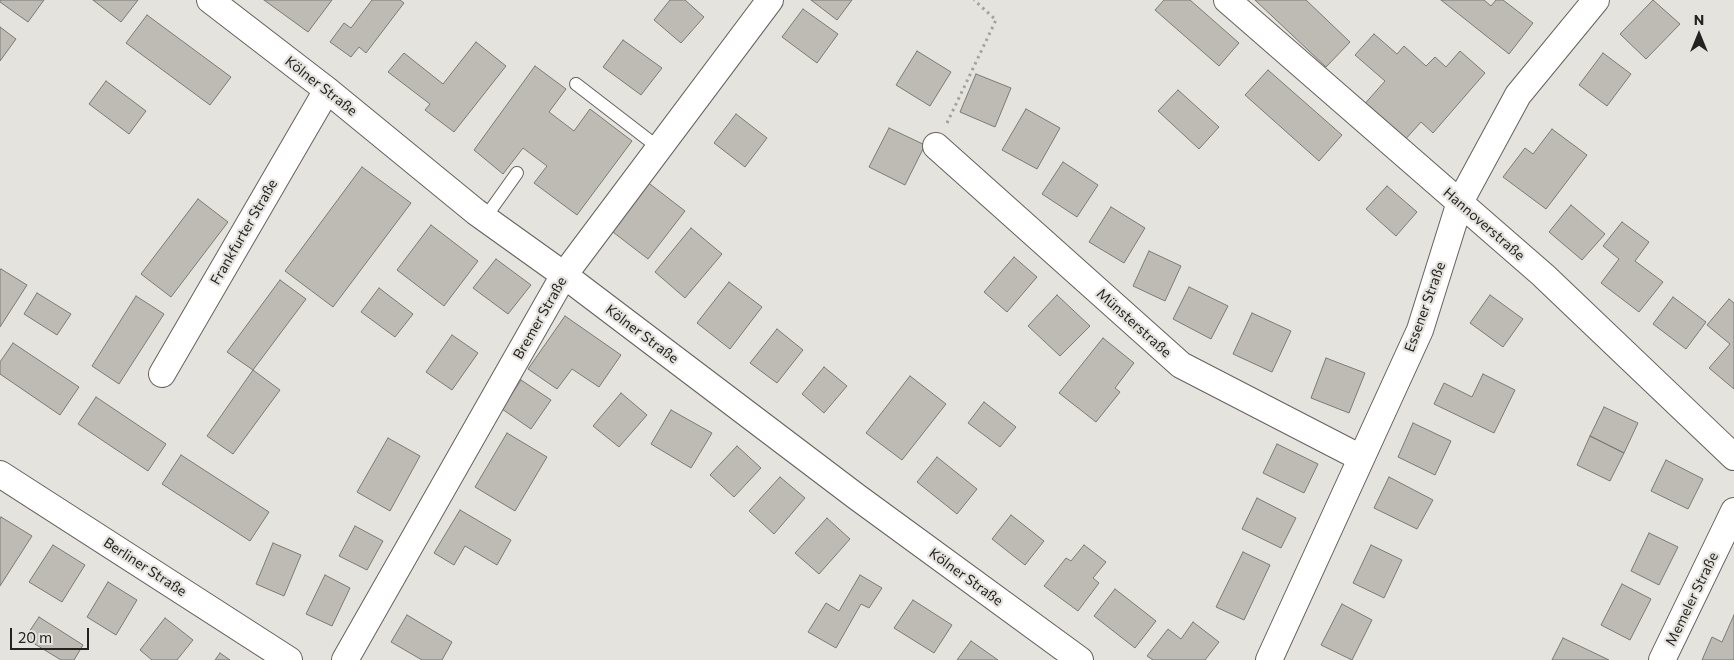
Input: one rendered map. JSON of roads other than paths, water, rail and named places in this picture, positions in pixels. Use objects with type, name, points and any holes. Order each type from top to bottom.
[{"type":"street","name":"Bremer Straße","points":[[346,660],[564,276],[770,0]]},
{"type":"street","name":"Hannoverstraße","points":[[1227,0],[1543,276],[1734,456]]},
{"type":"street","name":"Essener Straße","points":[[1270,660],[1420,330],[1460,202],[1518,95],[1596,0]]},
{"type":"street","name":"Kölner Straße","points":[[220,3],[485,218],[857,497],[1080,660]]},
{"type":"street","name":"Frankfurter Straße","points":[[162,374],[327,90]]},
{"type":"street","name":"Münsterstraße","points":[[936,146],[1181,365],[1361,458]]},
{"type":"street","name":"Berliner Straße","points":[[0,474],[289,660]]},
{"type":"street","name":"Memeler Straße","points":[[1662,660],[1734,511]]},
{"type":"lane","points":[[576,84],[659,148]]},
{"type":"lane","points":[[485,218],[517,173]]}]
